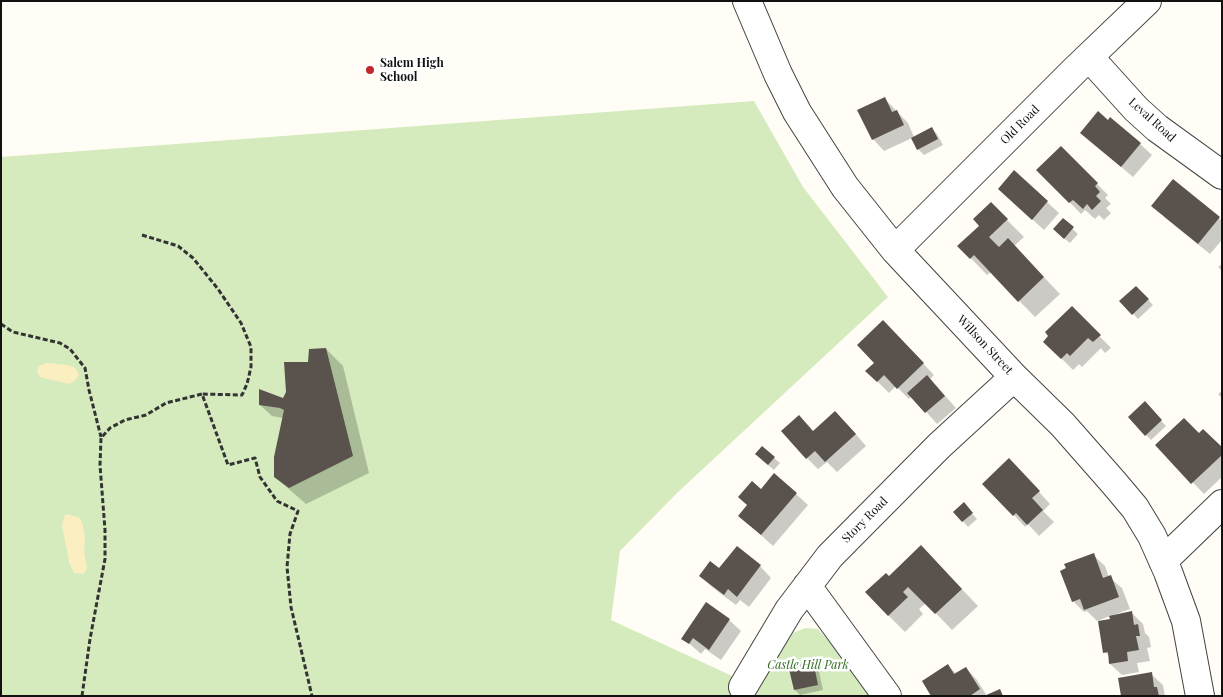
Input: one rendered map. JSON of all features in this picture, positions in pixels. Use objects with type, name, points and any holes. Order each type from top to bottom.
[{"type":"street","name":"Willson Street","points":[[747,1],[778,74],[797,112],[845,187],[895,250],[1014,377],[1062,425],[1135,508],[1152,536],[1186,621],[1200,696]]},
{"type":"street","name":"Old Road","points":[[895,250],[1146,1]]},
{"type":"street","name":"Leval Road","points":[[1089,57],[1136,109],[1157,128],[1222,175]]},
{"type":"street","name":"Story Road","points":[[743,687],[789,610],[830,556],[939,446],[1014,377]]},
{"type":"street","points":[[1163,561],[1222,504]]},
{"type":"street","points":[[807,586],[887,696]]},
{"type":"path","points":[[101,438],[110,428],[126,420],[146,415],[166,403],[202,394],[242,395],[251,367],[251,347],[241,323],[198,263],[178,246],[142,235]]},
{"type":"path","points":[[1,324],[13,332],[60,343],[70,350],[85,368],[88,390],[101,438],[100,465],[105,530],[105,559],[90,639],[82,696]]},
{"type":"path","points":[[202,394],[228,465],[254,458],[260,477],[277,502],[298,511],[290,534],[286,568],[291,607],[312,696]]},
{"type":"green space","name":"Castle Hill Park","points":[[754,101],[803,187],[888,297],[677,493],[620,551],[611,620],[756,687],[793,633],[805,628],[818,629],[840,654],[871,696],[1,696],[1,157]]},
{"type":"sand","points":[[46,363],[68,365],[75,368],[79,375],[70,384],[43,378],[39,376],[37,371],[39,366]]},
{"type":"sand","points":[[67,514],[80,518],[83,526],[87,568],[84,574],[74,573],[69,562],[62,525]]},
{"type":"building","points":[[885,97],[892,112],[897,110],[904,125],[872,140],[857,110]]},
{"type":"building","points":[[1098,111],[1108,120],[1110,117],[1141,143],[1121,167],[1080,133]]},
{"type":"building","points":[[932,127],[938,139],[917,150],[911,138]]},
{"type":"building","points":[[1061,146],[1098,183],[1095,186],[1100,192],[1096,196],[1101,201],[1092,210],[1087,204],[1083,209],[1073,200],[1069,203],[1036,170]]},
{"type":"building","points":[[1014,170],[1048,201],[1032,220],[998,189]]},
{"type":"building","points":[[1173,179],[1220,217],[1198,244],[1151,206]]},
{"type":"building","points":[[991,202],[1008,219],[989,237],[999,247],[1008,238],[1044,277],[1018,302],[974,255],[970,259],[957,246],[979,226],[973,219]]},
{"type":"building","points":[[1063,218],[1074,227],[1064,239],[1053,229]]},
{"type":"building","points":[[1136,286],[1149,299],[1132,315],[1119,301]]},
{"type":"building","points":[[1072,306],[1101,335],[1093,342],[1088,338],[1070,356],[1067,353],[1061,359],[1043,342],[1048,336],[1045,332]]},
{"type":"building","points":[[883,320],[924,363],[897,389],[884,375],[877,382],[865,371],[874,363],[857,345]]},
{"type":"building","points":[[326,348],[353,456],[289,488],[274,477],[274,457],[284,410],[259,405],[259,389],[283,398],[286,392],[284,362],[308,362],[309,349]]},
{"type":"building","points":[[927,375],[945,396],[925,413],[907,393]]},
{"type":"building","points":[[1145,401],[1162,420],[1145,436],[1128,417]]},
{"type":"building","points":[[835,411],[856,434],[825,462],[815,451],[806,459],[781,431],[799,415],[813,431]]},
{"type":"building","points":[[1184,418],[1199,433],[1203,429],[1222,447],[1222,455],[1191,484],[1155,445]]},
{"type":"building","points":[[762,446],[775,457],[768,465],[755,454]]},
{"type":"building","points":[[1009,458],[1040,491],[1032,498],[1043,510],[1027,525],[1016,513],[1013,516],[982,484]]},
{"type":"building","points":[[774,473],[797,493],[761,535],[738,516],[747,505],[738,497],[752,481],[761,489]]},
{"type":"building","points":[[964,502],[973,513],[962,522],[953,512]]},
{"type":"building","points":[[921,545],[962,589],[935,614],[908,587],[903,592],[908,597],[888,616],[865,592],[886,573],[889,576]]},
{"type":"building","points":[[737,546],[761,565],[737,597],[728,589],[724,595],[699,576],[710,561],[719,568]]},
{"type":"building","points":[[1094,553],[1103,578],[1111,575],[1119,597],[1084,610],[1080,599],[1072,602],[1060,571],[1066,568],[1064,564]]},
{"type":"building","points":[[706,602],[730,619],[709,650],[693,638],[689,644],[681,639]]},
{"type":"building","points":[[1132,611],[1134,625],[1138,624],[1140,636],[1136,636],[1139,650],[1127,652],[1128,661],[1109,664],[1108,652],[1103,653],[1098,621],[1110,619],[1109,616]]},
{"type":"building","points":[[813,660],[818,685],[794,690],[788,665]]},
{"type":"building","points":[[948,664],[954,674],[966,667],[980,689],[970,696],[931,696],[922,681]]},
{"type":"building","points":[[1152,672],[1154,687],[1157,687],[1159,696],[1121,696],[1118,678]]},
{"type":"building","points":[[1000,689],[1003,696],[984,696]]},
{"type":"place","name":"Salem High School","points":[[370,70]]}]
